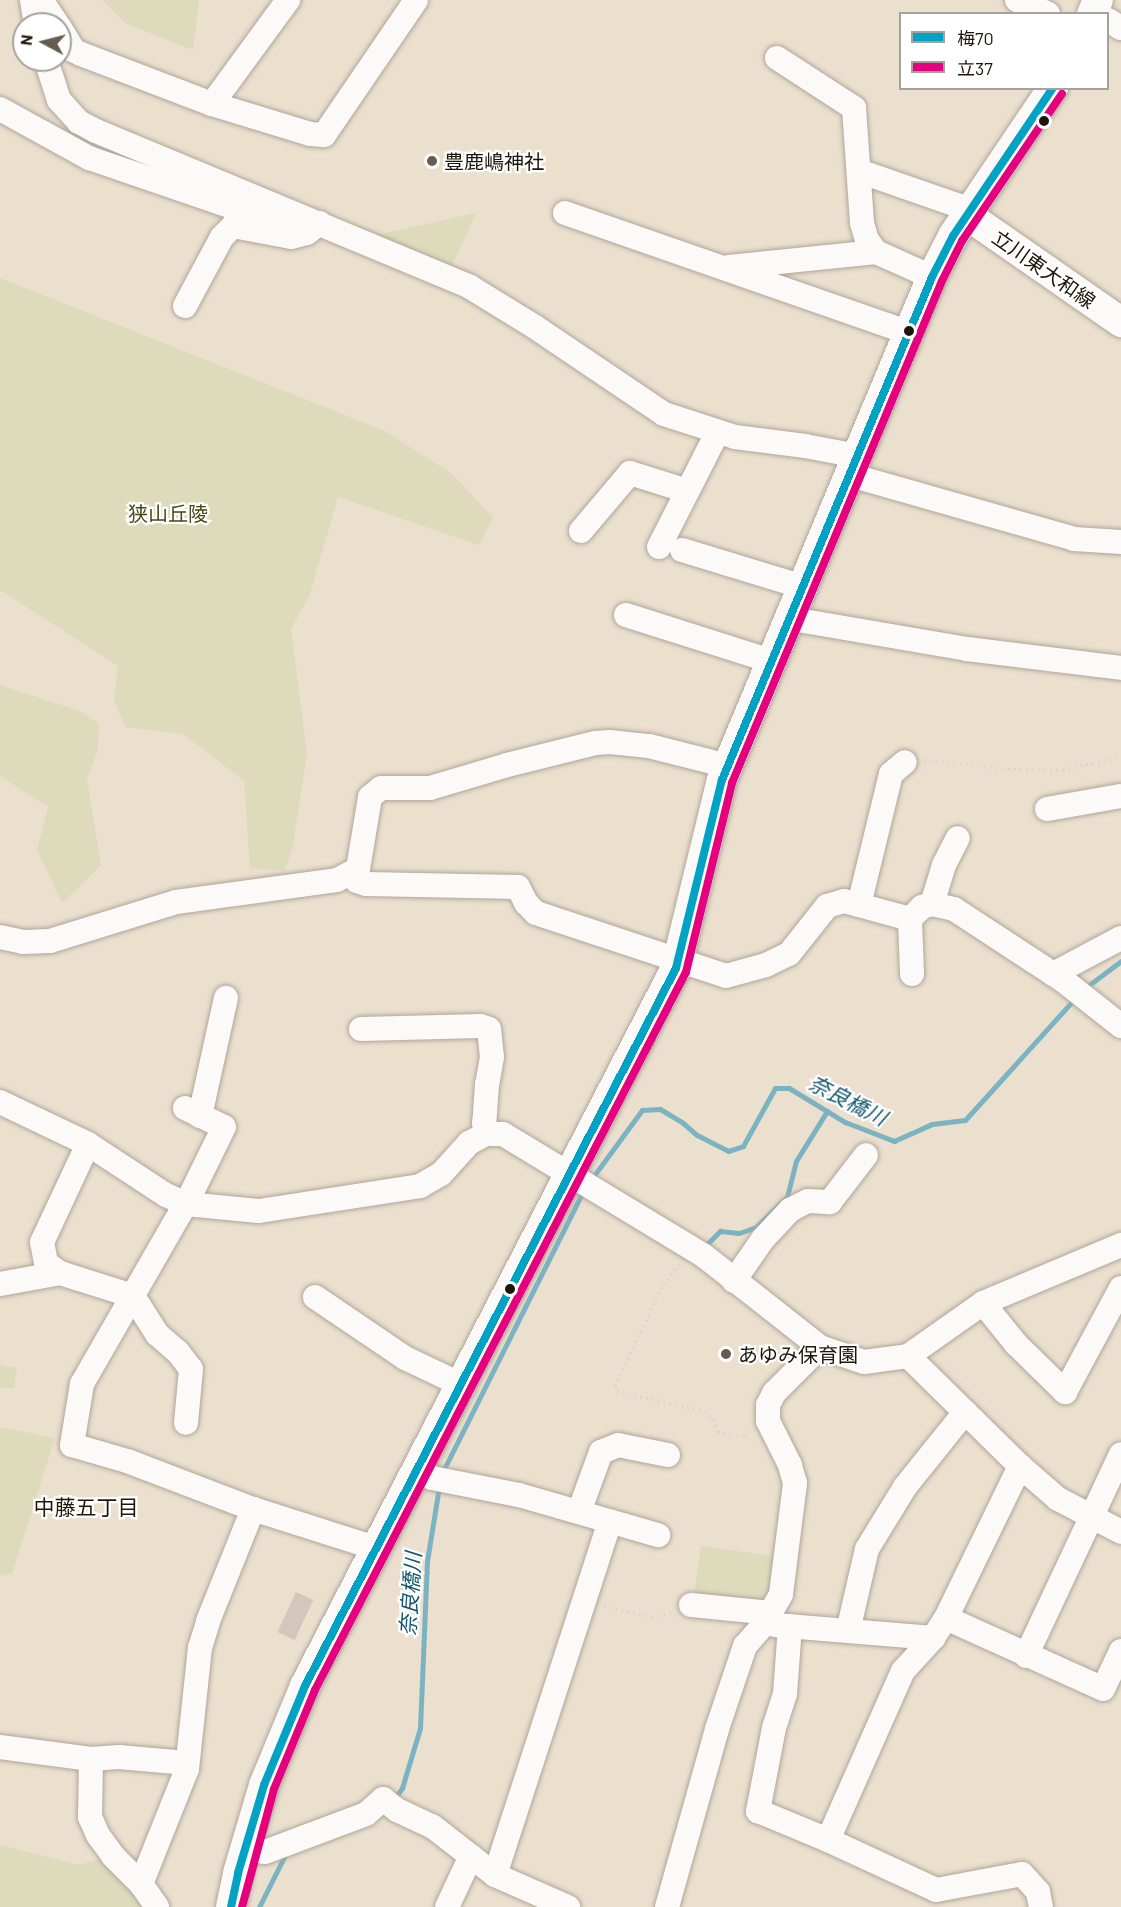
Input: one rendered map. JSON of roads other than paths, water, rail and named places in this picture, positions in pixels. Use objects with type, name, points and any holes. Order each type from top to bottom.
[{"type":"main road","points":[[231,1907],[244,1850],[264,1785],[288,1724],[375,1548],[431,1476],[460,1384],[583,1181],[679,959],[714,806],[728,766],[774,662],[933,277],[969,212],[1052,90]]},
{"type":"main road","name":"立川東大和線","points":[[969,212],[1121,322]]},
{"type":"street","points":[[212,104],[288,0]]},
{"type":"street","points":[[72,48],[212,104],[310,134],[324,135],[416,0]]},
{"type":"street","points":[[1017,0],[1044,12]]},
{"type":"street","points":[[777,58],[854,108],[862,223],[867,240],[876,252],[933,277]]},
{"type":"street","points":[[49,72],[59,100],[79,122],[470,287],[535,327],[653,409],[717,433],[854,466],[1074,539],[1121,542]]},
{"type":"street","points":[[0,109],[89,158],[261,218],[308,218]]},
{"type":"street","points":[[859,171],[969,212]]},
{"type":"street","points":[[565,213],[909,333]]},
{"type":"street","points":[[185,306],[222,237],[233,226],[291,237],[307,233],[308,218]]},
{"type":"street","points":[[722,268],[876,252]]},
{"type":"street","points":[[717,433],[687,491],[670,549],[804,587]]},
{"type":"street","points":[[581,531],[630,473],[687,491]]},
{"type":"street","points":[[626,615],[774,662]]},
{"type":"street","points":[[792,618],[967,649],[1121,668]]},
{"type":"street","points":[[0,937],[23,942],[50,941],[176,902],[337,880],[358,868],[370,797],[381,788],[430,788],[507,765],[595,743],[610,742],[649,746],[728,766]]},
{"type":"street","points":[[859,905],[891,774],[904,762]]},
{"type":"street","points":[[1047,809],[1121,796]]},
{"type":"street","points":[[932,904],[944,865],[958,838]]},
{"type":"street","points":[[351,873],[357,880],[366,884],[518,887],[526,903],[536,913],[679,959],[717,975],[726,976],[789,954],[827,906],[844,901],[910,919]]},
{"type":"street","points":[[912,974],[910,919],[922,907],[932,904],[954,909],[1070,986],[1121,1026]]},
{"type":"street","points":[[1070,986],[1121,938]]},
{"type":"street","points":[[226,998],[193,1112],[224,1127],[186,1204],[82,1384],[72,1445],[130,1462],[253,1509],[375,1548]]},
{"type":"street","points":[[361,1029],[480,1026],[489,1029],[492,1057],[486,1094],[486,1134]]},
{"type":"street","points":[[0,1102],[88,1144],[166,1195],[186,1204],[259,1211],[420,1186],[441,1174],[469,1143],[486,1134],[511,1137],[697,1252],[820,1347],[864,1362],[908,1356],[983,1303],[1121,1245]]},
{"type":"street","points":[[88,1144],[42,1242],[46,1263],[60,1273],[133,1296],[157,1334],[178,1352],[191,1369],[186,1423]]},
{"type":"street","points":[[735,1281],[763,1239],[790,1210],[808,1201],[830,1202],[866,1155]]},
{"type":"street","points":[[1093,1257],[1112,1264],[1121,1272]]},
{"type":"street","points":[[0,1284],[60,1273]]},
{"type":"street","points":[[983,1303],[1016,1344],[1065,1392],[1121,1288]]},
{"type":"street","points":[[315,1297],[405,1358],[460,1384]]},
{"type":"street","points":[[820,1347],[774,1393],[768,1405],[770,1426],[790,1465],[795,1483],[781,1594],[775,1621],[785,1694],[774,1728],[758,1811],[828,1840],[936,1890],[1022,1874],[1038,1892],[1041,1907]]},
{"type":"street","points":[[908,1356],[1020,1466],[1058,1499],[1121,1532]]},
{"type":"street","points":[[848,1631],[867,1549],[905,1487],[965,1412]]},
{"type":"street","points":[[579,1512],[601,1452],[618,1445],[668,1455]]},
{"type":"street","points":[[1026,1656],[1089,1517],[1121,1454]]},
{"type":"street","points":[[828,1840],[903,1671],[939,1628],[1020,1466]]},
{"type":"street","points":[[431,1476],[519,1495],[658,1535]]},
{"type":"street","points":[[141,1884],[187,1762],[200,1648],[208,1621],[253,1509]]},
{"type":"street","points":[[495,1875],[610,1521]]},
{"type":"street","points":[[692,1605],[775,1621],[848,1631],[939,1628],[1026,1656],[1103,1689],[1121,1651]]},
{"type":"street","points":[[667,1907],[717,1729],[745,1646],[775,1621]]},
{"type":"street","points":[[0,1747],[91,1759],[119,1757],[187,1762]]},
{"type":"street","points":[[91,1759],[90,1817],[98,1835],[113,1856],[141,1884],[157,1907]]},
{"type":"street","points":[[244,1850],[264,1852],[366,1814],[383,1799],[432,1826],[495,1875],[568,1907]]},
{"type":"street","points":[[447,1907],[471,1856]]},
{"type":"waterway","name":"奈良橋川","points":[[1085,988],[1121,961]]},
{"type":"waterway","name":"奈良橋川","points":[[590,1181],[642,1110],[660,1109],[697,1135],[728,1151],[743,1146],[775,1088],[789,1088],[845,1122],[894,1141],[932,1124],[965,1120],[1076,997]]},
{"type":"waterway","points":[[704,1247],[720,1231],[739,1233],[756,1227],[787,1197],[796,1161],[827,1111]]},
{"type":"waterway","name":"奈良橋川","points":[[441,1475],[583,1191]]},
{"type":"waterway","name":"奈良橋川","points":[[394,1799],[402,1788],[420,1728],[427,1561],[439,1487]]},
{"type":"waterway","name":"奈良橋川","points":[[259,1907],[285,1855]]},
{"type":"place","name":"豊鹿嶋神社","points":[[432,161]]},
{"type":"place","name":"あゆみ保育園","points":[[726,1354]]},
{"type":"district","name":"中藤五丁目","points":[[86,1507]]},
{"type":"park label","name":"狭山丘陵","points":[[168,513]]}]
